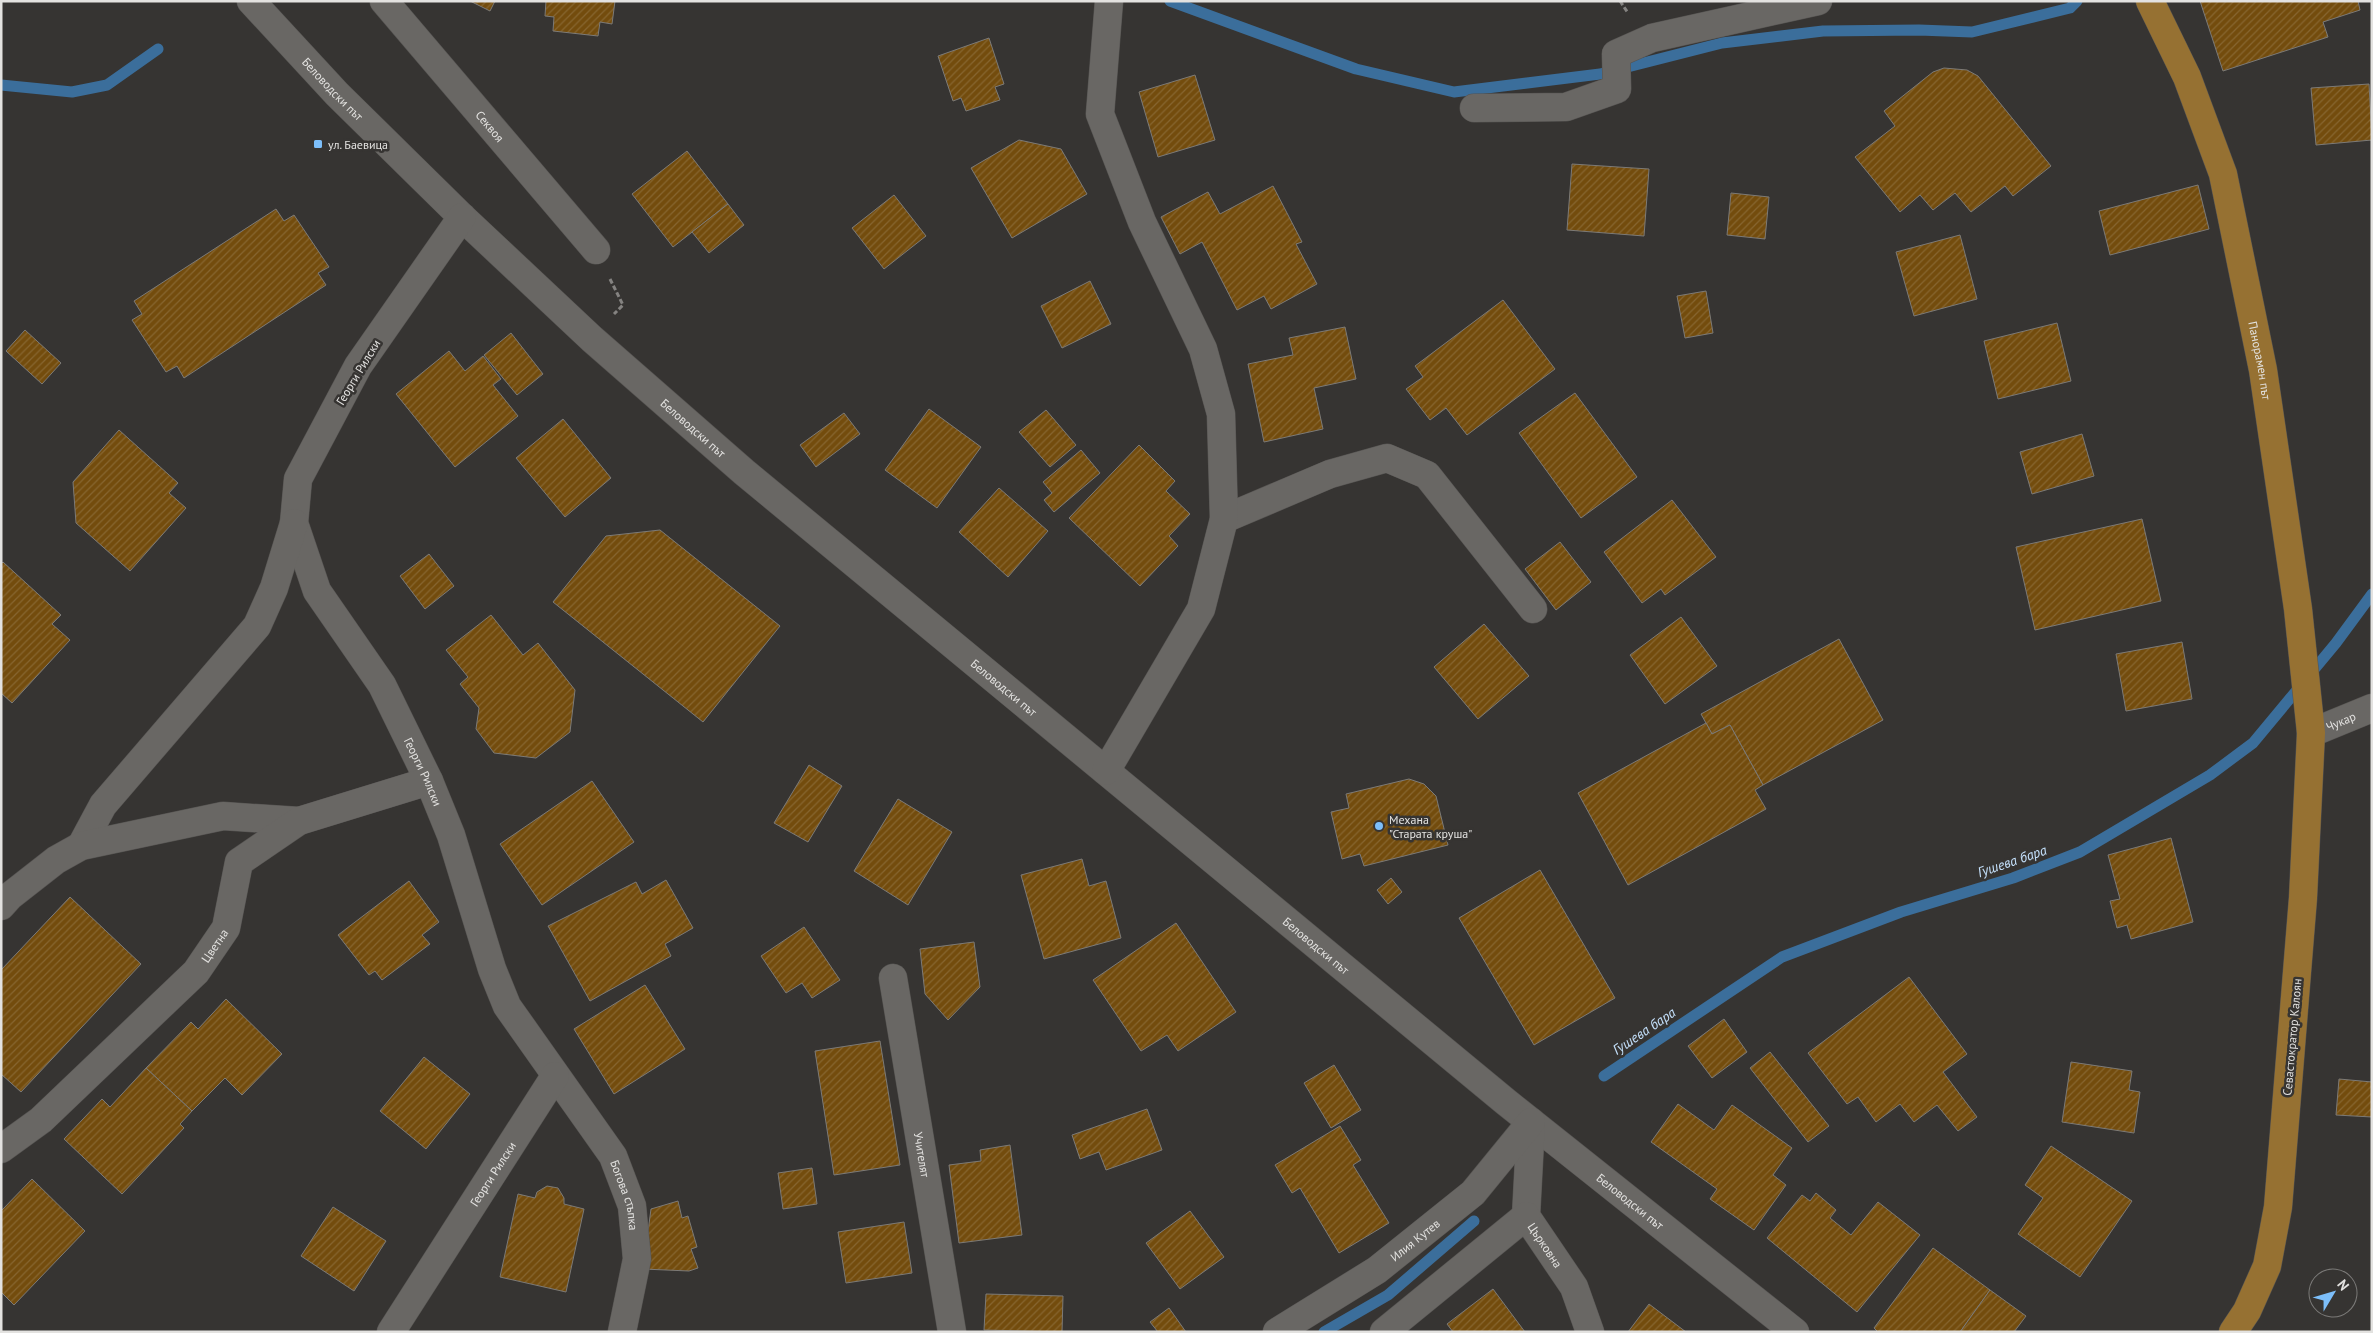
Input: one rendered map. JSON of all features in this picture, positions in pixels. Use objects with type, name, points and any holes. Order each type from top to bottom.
[{"type":"main road","name":"Панорамен път","points":[[2150,1],[2187,77],[2223,174],[2264,370],[2298,609],[2310,732]]},
{"type":"main road","name":"Севастократор Калоян","points":[[2233,1332],[2247,1311],[2267,1266],[2278,1207],[2303,898],[2310,732]]},
{"type":"street","name":"Беловодски път","points":[[251,1],[337,94],[462,216],[592,339],[744,472],[1532,1122],[1795,1332]]},
{"type":"street","name":"Секвоя","points":[[384,1],[596,250]]},
{"type":"street","points":[[1106,771],[1201,609],[1224,519],[1220,414],[1204,349],[1142,222],[1100,114],[1109,1]]},
{"type":"street","points":[[1474,108],[1566,106],[1617,89],[1616,54],[1652,38],[1818,1]]},
{"type":"street","name":"Георги Рилски","points":[[390,1332],[554,1076],[507,1006],[492,969],[451,835],[429,781],[382,685],[317,592],[294,522],[298,479],[358,366],[462,216]]},
{"type":"street","points":[[1224,519],[1330,474],[1387,458],[1427,475],[1532,609]]},
{"type":"street","points":[[81,846],[103,805],[257,626],[274,588],[294,522]]},
{"type":"street","name":"Чукар","points":[[2310,732],[2372,708]]},
{"type":"street","name":"Цветна","points":[[1,1149],[42,1120],[196,972],[226,928],[239,862],[299,821],[429,781]]},
{"type":"street","points":[[4,900],[56,860],[81,846],[223,816],[299,821]]},
{"type":"street","name":"Учителят","points":[[892,978],[952,1332]]},
{"type":"street","name":"Богова стъпка","points":[[554,1076],[613,1156],[632,1206],[637,1259],[622,1332]]},
{"type":"street","name":"Църковна","points":[[1532,1122],[1526,1216],[1574,1287],[1590,1332]]},
{"type":"street","name":"Илия Кутев","points":[[1277,1332],[1377,1270],[1473,1193],[1532,1122]]},
{"type":"street","points":[[1384,1332],[1526,1216]]},
{"type":"path","points":[[592,339],[622,305],[596,250]]},
{"type":"building","points":[[470,1],[495,1],[490,11]]},
{"type":"building","points":[[546,1],[615,1],[612,24],[600,22],[598,36],[553,31],[554,17],[545,16]]},
{"type":"building","points":[[2200,1],[2358,1],[2360,10],[2323,22],[2328,37],[2223,71]]},
{"type":"building","points":[[989,38],[1004,84],[995,87],[1000,100],[966,111],[961,98],[953,101],[938,56]]},
{"type":"building","points":[[1944,68],[1967,70],[1978,76],[2051,166],[2013,196],[2005,186],[1971,212],[1955,193],[1933,210],[1920,195],[1900,212],[1855,157],[1895,126],[1884,111],[1933,72]]},
{"type":"building","points":[[1195,75],[1215,140],[1158,157],[1139,92]]},
{"type":"building","points":[[2369,84],[2372,140],[2316,145],[2311,88]]},
{"type":"building","points":[[1019,140],[1061,149],[1087,194],[1012,238],[971,168]]},
{"type":"building","points":[[687,151],[728,204],[673,247],[632,194]]},
{"type":"building","points":[[1572,164],[1649,169],[1644,236],[1567,230]]},
{"type":"building","points":[[2198,185],[2209,229],[2110,255],[2099,211]]},
{"type":"building","points":[[1273,186],[1302,242],[1296,244],[1317,284],[1271,309],[1264,296],[1237,310],[1202,242],[1180,254],[1161,217],[1208,192],[1220,214]]},
{"type":"building","points":[[1731,193],[1769,197],[1765,239],[1727,235]]},
{"type":"building","points":[[894,195],[926,236],[884,269],[852,228]]},
{"type":"building","points":[[728,204],[744,225],[709,253],[692,232]]},
{"type":"building","points":[[276,209],[284,221],[294,215],[329,267],[318,273],[326,285],[184,378],[177,366],[166,372],[132,320],[142,314],[134,301]]},
{"type":"building","points":[[1960,235],[1977,299],[1914,316],[1896,252]]},
{"type":"building","points":[[1090,281],[1111,324],[1062,348],[1041,306]]},
{"type":"building","points":[[1706,291],[1713,333],[1685,338],[1677,296]]},
{"type":"building","points":[[1503,300],[1555,369],[1467,435],[1446,408],[1430,420],[1406,389],[1423,377],[1415,366]]},
{"type":"building","points":[[2057,323],[2071,381],[1998,399],[1984,341]]},
{"type":"building","points":[[1345,327],[1356,379],[1314,388],[1323,429],[1264,442],[1248,364],[1293,355],[1289,338]]},
{"type":"building","points":[[25,330],[61,363],[42,384],[6,351]]},
{"type":"building","points":[[511,333],[543,374],[517,395],[484,355]]},
{"type":"building","points":[[449,351],[465,371],[483,356],[501,379],[493,385],[518,416],[455,467],[396,394]]},
{"type":"building","points":[[1575,393],[1637,477],[1581,518],[1519,433]]},
{"type":"building","points":[[929,409],[981,447],[937,508],[885,470]]},
{"type":"building","points":[[1046,410],[1076,445],[1050,467],[1019,432]]},
{"type":"building","points":[[844,413],[860,434],[816,467],[800,445]]},
{"type":"building","points":[[563,419],[611,478],[565,517],[516,458]]},
{"type":"building","points":[[119,430],[178,483],[169,493],[186,508],[130,571],[76,523],[73,482]]},
{"type":"building","points":[[2082,434],[2094,476],[2032,494],[2020,452]]},
{"type":"building","points":[[1139,445],[1175,481],[1166,491],[1190,514],[1169,536],[1178,546],[1140,586],[1069,518]]},
{"type":"building","points":[[1081,450],[1100,473],[1054,512],[1044,500],[1052,493],[1043,482]]},
{"type":"building","points":[[999,488],[1048,531],[1008,577],[959,532]]},
{"type":"building","points":[[1672,500],[1716,557],[1665,595],[1661,589],[1642,603],[1604,552]]},
{"type":"building","points":[[2142,519],[2161,601],[2035,630],[2016,547]]},
{"type":"building","points":[[660,530],[780,626],[703,722],[553,602],[606,536]]},
{"type":"building","points":[[1560,542],[1591,582],[1556,610],[1525,569]]},
{"type":"building","points":[[429,554],[454,586],[425,609],[400,576]]},
{"type":"building","points":[[3,562],[61,615],[52,624],[70,640],[12,703],[1,693],[1,564]]},
{"type":"building","points":[[491,615],[523,655],[538,643],[575,690],[570,732],[536,758],[494,753],[476,729],[479,708],[460,684],[468,677],[446,650]]},
{"type":"building","points":[[1681,617],[1717,666],[1665,704],[1630,655]]},
{"type":"building","points":[[1484,624],[1529,676],[1478,719],[1434,667]]},
{"type":"building","points":[[1839,639],[1883,720],[1763,785],[1730,725],[1712,734],[1701,714]]},
{"type":"building","points":[[2182,642],[2192,699],[2126,711],[2116,654]]},
{"type":"building","points":[[1706,723],[1712,734],[1730,725],[1763,785],[1755,790],[1766,809],[1628,885],[1578,793]]},
{"type":"building","points":[[809,765],[842,786],[808,842],[774,823]]},
{"type":"building","points":[[1409,779],[1424,784],[1436,796],[1448,845],[1364,866],[1360,854],[1342,859],[1331,812],[1349,808],[1346,794]]},
{"type":"building","points":[[592,781],[634,842],[542,905],[500,844]]},
{"type":"building","points":[[898,799],[952,832],[908,905],[854,871]]},
{"type":"building","points":[[2171,838],[2193,922],[2131,939],[2127,925],[2117,928],[2110,901],[2120,899],[2108,855]]},
{"type":"building","points":[[1082,859],[1089,886],[1106,881],[1121,938],[1044,959],[1021,875]]},
{"type":"building","points":[[1540,870],[1615,998],[1534,1045],[1459,918]]},
{"type":"building","points":[[1391,878],[1402,892],[1388,904],[1377,890]]},
{"type":"building","points":[[666,880],[693,928],[665,944],[671,956],[590,1001],[548,926],[636,882],[642,894]]},
{"type":"building","points":[[409,881],[439,922],[422,935],[430,944],[382,980],[375,971],[369,975],[338,935]]},
{"type":"building","points":[[70,897],[141,964],[21,1092],[1,1074],[1,970]]},
{"type":"building","points":[[1176,923],[1236,1012],[1178,1051],[1167,1035],[1141,1051],[1093,980]]},
{"type":"building","points":[[804,927],[840,980],[812,998],[802,983],[786,993],[761,956]]},
{"type":"building","points":[[974,942],[980,987],[948,1020],[925,994],[920,949]]},
{"type":"building","points":[[1909,977],[1967,1054],[1943,1072],[1977,1117],[1958,1131],[1937,1105],[1914,1122],[1900,1104],[1876,1122],[1858,1097],[1847,1104],[1808,1053]]},
{"type":"building","points":[[645,985],[685,1049],[614,1094],[574,1029]]},
{"type":"building","points":[[226,999],[282,1054],[242,1095],[225,1078],[192,1111],[146,1068],[191,1022],[198,1029]]},
{"type":"building","points":[[1724,1019],[1747,1052],[1712,1078],[1688,1046]]},
{"type":"building","points":[[880,1041],[900,1165],[834,1175],[815,1051]]},
{"type":"building","points":[[1770,1052],[1829,1126],[1808,1142],[1750,1068]]},
{"type":"building","points":[[424,1057],[470,1094],[426,1149],[380,1111]]},
{"type":"building","points":[[2071,1062],[2132,1071],[2129,1090],[2140,1092],[2134,1133],[2062,1122]]},
{"type":"building","points":[[1334,1065],[1361,1110],[1331,1128],[1304,1083]]},
{"type":"building","points":[[146,1068],[192,1111],[180,1124],[184,1128],[122,1194],[64,1139],[102,1099],[110,1107]]},
{"type":"building","points":[[2339,1079],[2372,1082],[2372,1117],[2336,1115]]},
{"type":"building","points":[[1678,1104],[1714,1130],[1732,1105],[1792,1148],[1773,1175],[1786,1185],[1754,1230],[1710,1199],[1717,1189],[1651,1142]]},
{"type":"building","points":[[1147,1109],[1162,1150],[1106,1170],[1099,1152],[1080,1159],[1072,1135]]},
{"type":"building","points":[[1340,1126],[1361,1160],[1353,1165],[1389,1223],[1339,1253],[1300,1188],[1292,1193],[1275,1165]]},
{"type":"building","points":[[1010,1145],[1022,1235],[959,1243],[949,1165],[981,1161],[980,1150]]},
{"type":"building","points":[[2051,1146],[2132,1201],[2080,1277],[2018,1234],[2043,1198],[2025,1185]]},
{"type":"building","points":[[812,1168],[817,1204],[783,1209],[778,1173]]},
{"type":"building","points":[[32,1179],[85,1231],[14,1305],[1,1292],[1,1211]]},
{"type":"building","points":[[547,1186],[558,1188],[564,1198],[564,1204],[584,1209],[566,1292],[500,1277],[518,1194],[535,1198],[537,1192]]},
{"type":"building","points":[[1816,1193],[1836,1210],[1830,1218],[1851,1235],[1878,1202],[1920,1235],[1857,1312],[1767,1238],[1802,1195],[1810,1201]]},
{"type":"building","points":[[678,1201],[682,1218],[688,1216],[697,1247],[691,1249],[698,1268],[689,1271],[643,1269],[651,1209]]},
{"type":"building","points":[[333,1207],[386,1241],[354,1291],[301,1256]]},
{"type":"building","points":[[1190,1211],[1224,1257],[1180,1289],[1146,1243]]},
{"type":"building","points":[[904,1222],[912,1273],[846,1283],[838,1232]]},
{"type":"building","points":[[1933,1248],[1990,1290],[1960,1332],[1878,1332],[1874,1328]]},
{"type":"building","points":[[1493,1289],[1525,1332],[1453,1332],[1447,1324]]},
{"type":"building","points":[[1990,1290],[2026,1316],[2014,1332],[1960,1332]]},
{"type":"building","points":[[986,1294],[1063,1296],[1062,1332],[984,1330]]},
{"type":"building","points":[[1649,1304],[1686,1332],[1628,1332]]},
{"type":"building","points":[[1169,1308],[1186,1332],[1158,1332],[1150,1322]]},
{"type":"waterway","points":[[1170,1],[1356,69],[1454,92],[1600,74],[1722,43],[1823,31],[1919,30],[1972,32],[2070,8],[2077,1]]},
{"type":"waterway","points":[[1,85],[72,92],[107,85],[158,49]]},
{"type":"waterway","name":"Гушева бара","points":[[1604,1076],[1782,957],[1901,912],[2013,878],[2080,852],[2210,775],[2253,743],[2336,643],[2372,594]]},
{"type":"waterway","name":"Гушева бара","points":[[1324,1332],[1388,1295],[1474,1221]]},
{"type":"place","name":"ул. Баевица","points":[[318,144]]},
{"type":"place","name":"Механа \"Старата круша\"","points":[[1379,826]]}]
